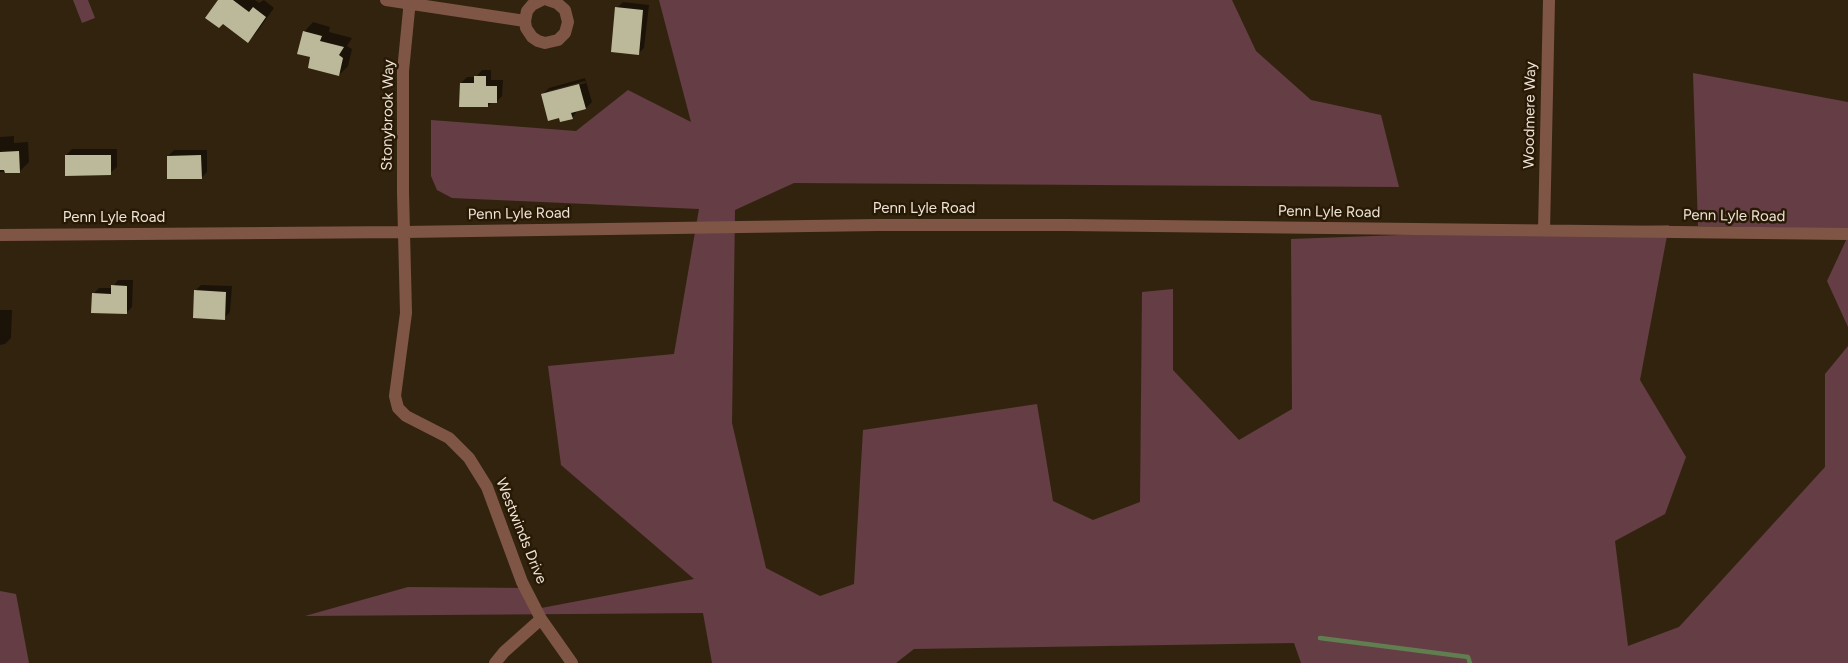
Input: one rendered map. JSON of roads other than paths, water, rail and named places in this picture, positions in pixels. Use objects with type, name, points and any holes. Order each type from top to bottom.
[{"type":"street","points":[[386,0],[410,2],[524,21]]},
{"type":"street","points":[[542,0],[532,5],[527,11],[524,21],[532,37],[538,42],[545,43],[558,40],[567,26],[567,14],[557,3],[548,0]]},
{"type":"street","name":"Woodmere Way","points":[[1544,230],[1550,0]]},
{"type":"street","name":"Stonybrook Way","points":[[404,232],[403,71],[410,2]]},
{"type":"street","name":"Penn Lyle Road","points":[[0,235],[404,232],[877,225],[1848,234]]},
{"type":"street","name":"Westwinds Drive","points":[[404,232],[406,313],[395,396],[398,408],[406,416],[449,438],[468,458],[487,487],[522,582],[541,619],[572,663]]},
{"type":"street","points":[[495,663],[504,652],[541,619]]},
{"type":"waterway","points":[[1320,638],[1468,657],[1470,663]]}]
